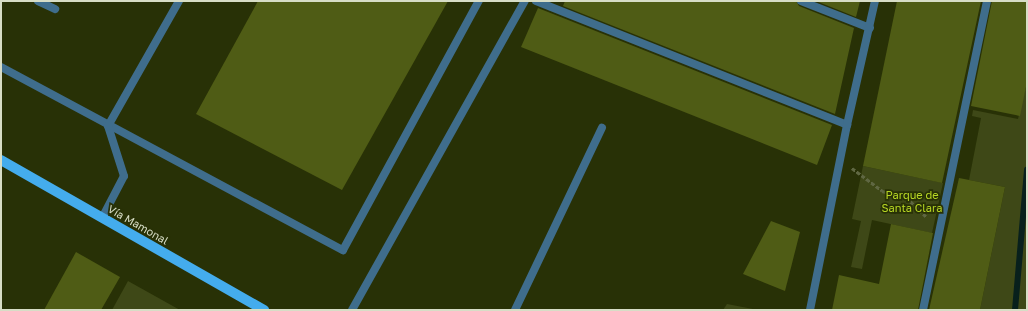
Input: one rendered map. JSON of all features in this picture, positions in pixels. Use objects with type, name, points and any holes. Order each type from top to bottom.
[{"type":"main road","name":"Vía Mamonal","points":[[1,160],[264,310]]},
{"type":"street","points":[[38,1],[55,9]]},
{"type":"street","points":[[102,218],[124,176],[108,126],[179,1]]},
{"type":"street","points":[[1,66],[108,126],[343,250],[479,1]]},
{"type":"street","points":[[352,310],[525,1]]},
{"type":"street","points":[[536,1],[847,125]]},
{"type":"street","points":[[802,1],[870,28]]},
{"type":"street","points":[[810,310],[847,125],[876,1]]},
{"type":"street","points":[[923,310],[987,1]]},
{"type":"street","points":[[515,310],[602,128]]},
{"type":"path","points":[[840,161],[862,174],[882,191],[906,197],[924,216],[941,221]]},
{"type":"green space","points":[[1027,82],[1027,310],[980,310],[1005,187],[969,180],[981,118],[972,116],[973,110],[1018,119]]},
{"type":"green space","name":"Parque de Santa Clara","points":[[863,166],[943,183],[932,233],[872,220],[862,269],[851,267],[861,221],[852,219]]},
{"type":"green space","points":[[128,281],[180,310],[112,310]]},
{"type":"green space","points":[[727,304],[758,310],[723,310]]},
{"type":"building","points":[[258,1],[448,1],[342,190],[196,114]]},
{"type":"building","points":[[565,1],[796,1],[799,6],[854,28],[835,114],[563,6]]},
{"type":"building","points":[[816,1],[860,1],[856,17]]},
{"type":"building","points":[[897,1],[981,1],[942,183],[863,166]]},
{"type":"building","points":[[992,1],[1027,1],[1027,82],[1020,116],[971,106]]},
{"type":"building","points":[[538,8],[832,125],[817,165],[521,47]]},
{"type":"building","points":[[959,178],[1005,187],[980,310],[929,310]]},
{"type":"building","points":[[771,221],[800,232],[785,291],[743,274]]},
{"type":"building","points":[[891,224],[933,233],[918,310],[832,310],[839,275],[879,284]]},
{"type":"building","points":[[76,252],[120,277],[101,310],[44,310]]},
{"type":"waterway","points":[[1015,310],[1027,170]]}]
